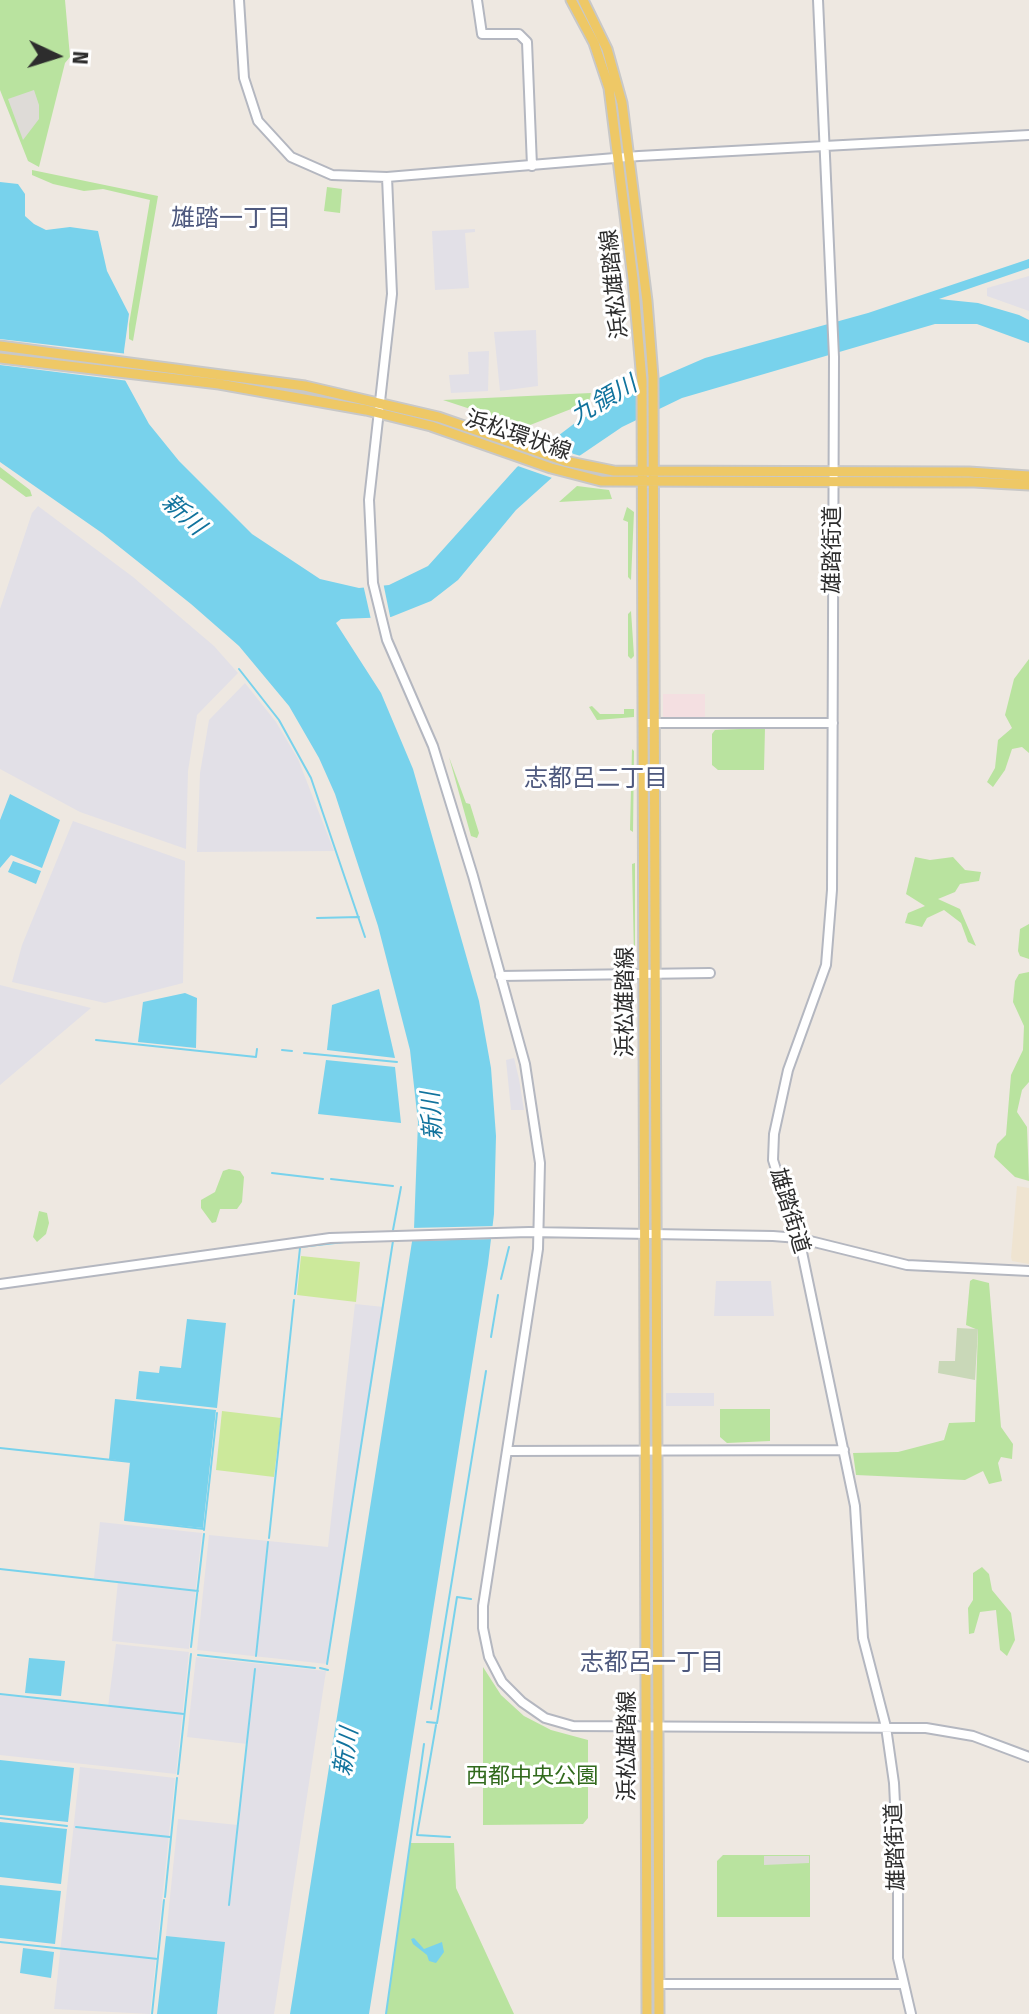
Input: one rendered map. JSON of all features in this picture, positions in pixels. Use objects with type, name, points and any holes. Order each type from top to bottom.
[{"type":"main road","name":"浜松雄踏線","points":[[571,0],[594,43],[607,80],[642,381],[642,421],[648,478]]},
{"type":"main road","name":"浜松雄踏線","points":[[583,0],[613,67],[629,157],[653,377],[648,478],[649,975],[645,1233],[658,1727],[659,2014]]},
{"type":"main road","name":"浜松環状線","points":[[0,346],[263,379],[380,408],[566,473],[601,481],[833,472],[1029,476]]},
{"type":"main road","name":"浜松環状線","points":[[0,358],[242,387],[453,421],[576,464],[648,478],[1029,485]]},
{"type":"main road","name":"浜松雄踏線","points":[[647,2014],[646,1727],[656,1233],[649,975]]},
{"type":"street","points":[[239,0],[246,88],[255,114],[270,138],[298,162],[324,174],[387,177],[629,157],[1029,135]]},
{"type":"street","points":[[477,0],[481,33],[519,34],[527,42],[532,166]]},
{"type":"street","name":"雄踏街道","points":[[818,0],[834,357],[832,890],[828,956],[790,1062],[773,1143],[776,1177],[798,1238],[856,1515],[863,1638],[886,1727],[896,1810],[897,1945],[901,1984],[911,2014]]},
{"type":"street","points":[[387,177],[392,281],[369,510],[373,583],[382,626],[441,770],[533,1104],[540,1163],[540,1232],[483,1608],[484,1638],[493,1665],[515,1696],[554,1721],[582,1727],[886,1727],[961,1733],[1029,1757]]},
{"type":"street","points":[[648,723],[833,723]]},
{"type":"street","points":[[500,976],[710,973]]},
{"type":"street","points":[[0,1284],[303,1241],[407,1234],[540,1232],[798,1238],[907,1265],[1029,1271]]},
{"type":"street","points":[[507,1451],[844,1450]]},
{"type":"street","points":[[659,1984],[901,1984]]},
{"type":"shaded area","points":[[34,90],[39,119],[23,140],[8,99]]},
{"type":"shaded area","points":[[475,229],[475,232],[465,233],[469,288],[435,290],[432,231]]},
{"type":"shaded area","points":[[1029,276],[1029,311],[987,296],[987,288]]},
{"type":"shaded area","points":[[536,330],[538,386],[500,391],[494,332]]},
{"type":"shaded area","points":[[489,351],[488,391],[451,393],[449,375],[469,374],[468,352]]},
{"type":"shaded area","points":[[38,506],[133,577],[214,646],[238,673],[197,715],[188,771],[186,849],[80,812],[0,769],[0,609],[32,513]]},
{"type":"shaded area","points":[[245,683],[276,722],[298,759],[334,851],[197,852],[200,773],[209,720]]},
{"type":"shaded area","points":[[663,694],[705,694],[705,718],[663,718]]},
{"type":"shaded area","points":[[73,821],[185,861],[183,983],[105,1003],[12,982],[22,945]]},
{"type":"shaded area","points":[[0,985],[91,1008],[0,1085]]},
{"type":"shaded area","points":[[514,1058],[524,1110],[511,1110],[506,1060]]},
{"type":"shaded area","points":[[1017,1186],[1029,1188],[1029,1264],[1012,1261],[1011,1257]]},
{"type":"shaded area","points":[[716,1281],[771,1281],[774,1316],[714,1316]]},
{"type":"shaded area","points":[[355,1304],[384,1307],[327,1664],[197,1650],[209,1535],[328,1547]]},
{"type":"shaded area","points":[[666,1393],[714,1393],[714,1406],[666,1406]]},
{"type":"shaded area","points":[[100,1522],[202,1533],[189,1649],[112,1641],[118,1581],[94,1578]]},
{"type":"shaded area","points":[[116,1644],[189,1652],[176,1774],[0,1755],[0,1695],[108,1707]]},
{"type":"shaded area","points":[[196,1657],[326,1671],[274,2014],[217,2014],[225,1943],[166,1936],[178,1819],[238,1825],[247,1744],[187,1737]]},
{"type":"shaded area","points":[[80,1767],[175,1778],[150,2014],[54,2009]]},
{"type":"shaded area","points":[[764,1856],[809,1856],[809,1863],[764,1865]]},
{"type":"green space","points":[[0,0],[65,0],[70,57],[65,63],[39,167],[28,161],[0,90]]},
{"type":"green space","points":[[32,170],[158,196],[133,341],[129,339],[129,324],[150,200],[103,189],[84,191],[53,184],[32,175]]},
{"type":"green space","points":[[327,187],[342,189],[340,213],[324,211]]},
{"type":"green space","points":[[591,393],[589,402],[525,427],[443,400]]},
{"type":"green space","points":[[0,467],[30,490],[32,496],[26,497],[0,478]]},
{"type":"green space","points":[[577,486],[609,490],[612,499],[559,502]]},
{"type":"green space","points":[[627,507],[634,512],[631,580],[628,577],[628,522],[623,520]]},
{"type":"green space","points":[[631,611],[634,656],[631,659],[628,656],[628,614]]},
{"type":"green space","points":[[1029,659],[1029,753],[1022,747],[1012,749],[1005,770],[993,787],[987,782],[995,768],[998,740],[1012,728],[1005,715],[1014,679]]},
{"type":"green space","points":[[592,706],[600,714],[624,714],[624,709],[634,709],[634,717],[597,720],[589,707]]},
{"type":"green space","points":[[765,728],[764,770],[718,770],[712,765],[712,734],[715,730]]},
{"type":"green space","points":[[632,749],[634,751],[633,832],[630,830]]},
{"type":"green space","points":[[449,757],[466,803],[470,804],[479,833],[477,838],[471,836]]},
{"type":"green space","points":[[915,857],[930,860],[953,857],[965,870],[981,872],[979,881],[960,884],[955,892],[938,899],[960,909],[976,946],[968,942],[961,923],[944,910],[927,918],[922,927],[905,923],[908,913],[925,906],[906,894]]},
{"type":"green space","points":[[635,863],[635,956],[634,957],[632,864]]},
{"type":"green space","points":[[1029,924],[1029,959],[1020,956],[1018,951],[1020,929]]},
{"type":"green space","points":[[1029,972],[1029,1082],[1022,1090],[1017,1112],[1027,1127],[1029,1181],[1015,1177],[994,1157],[997,1144],[1006,1135],[1011,1075],[1023,1050],[1024,1026],[1013,1002],[1015,981],[1019,974]]},
{"type":"green space","points":[[223,1171],[240,1171],[244,1177],[242,1202],[237,1209],[220,1209],[216,1222],[212,1223],[201,1208],[201,1200],[215,1192]]},
{"type":"green space","points":[[39,1211],[47,1213],[49,1223],[46,1234],[37,1242],[33,1237]]},
{"type":"green space","points":[[301,1256],[360,1262],[356,1302],[297,1295]]},
{"type":"green space","points":[[970,1281],[989,1283],[1001,1427],[1013,1444],[1012,1459],[1001,1457],[998,1463],[1002,1481],[989,1484],[983,1471],[965,1480],[856,1475],[853,1453],[898,1452],[944,1440],[949,1423],[975,1422],[978,1330],[966,1325]]},
{"type":"green space","points":[[957,1328],[978,1329],[975,1380],[938,1373],[939,1361],[955,1361]]},
{"type":"green space","points":[[720,1409],[770,1409],[770,1441],[727,1443],[720,1437]]},
{"type":"green space","points":[[222,1411],[281,1418],[274,1477],[216,1470]]},
{"type":"green space","points":[[982,1567],[989,1574],[992,1590],[1011,1613],[1015,1640],[1007,1656],[1000,1650],[996,1610],[980,1612],[974,1633],[969,1634],[968,1608],[973,1600],[973,1573]]},
{"type":"green space","name":"西都中央公園","points":[[483,1667],[501,1695],[524,1716],[551,1730],[588,1740],[588,1818],[583,1824],[483,1825]]},
{"type":"green space","points":[[410,1843],[454,1843],[456,1888],[514,2014],[386,2014]]},
{"type":"green space","points":[[723,1855],[810,1855],[810,1917],[717,1917],[717,1861]]},
{"type":"water","name":"新川","points":[[0,182],[18,184],[25,194],[25,216],[46,230],[70,227],[98,231],[107,271],[129,314],[124,351],[125,380],[149,424],[179,461],[252,534],[320,579],[359,588],[389,585],[428,566],[517,467],[575,423],[638,387],[705,358],[868,313],[1029,259],[1029,268],[939,299],[978,303],[1019,315],[1029,320],[1029,343],[977,324],[935,324],[682,398],[622,427],[566,465],[516,510],[458,580],[431,601],[391,617],[341,619],[336,623],[381,693],[413,769],[479,1001],[491,1068],[496,1136],[494,1214],[488,1264],[369,2014],[290,2014],[414,1229],[418,1122],[410,1050],[378,926],[335,794],[319,758],[289,706],[239,646],[191,604],[102,533],[0,462]]},
{"type":"water","points":[[10,794],[60,820],[42,868],[11,855],[0,868],[0,820]]},
{"type":"water","points":[[13,861],[41,871],[36,884],[8,872]]},
{"type":"water","points":[[379,989],[395,1058],[327,1050],[332,1005]]},
{"type":"water","points":[[185,993],[197,998],[196,1048],[138,1042],[143,1002]]},
{"type":"water","points":[[326,1060],[395,1067],[401,1123],[318,1114]]},
{"type":"water","points":[[187,1319],[226,1323],[217,1408],[136,1399],[139,1371],[159,1373],[160,1366],[181,1368]]},
{"type":"water","points":[[115,1399],[216,1410],[203,1528],[125,1520],[131,1462],[109,1459]]},
{"type":"water","points":[[29,1658],[65,1661],[61,1696],[25,1693]]},
{"type":"water","points":[[0,1760],[74,1768],[68,1822],[0,1815]]},
{"type":"water","points":[[0,1822],[67,1829],[61,1884],[0,1877]]},
{"type":"water","points":[[0,1885],[61,1891],[55,1944],[0,1938]]},
{"type":"water","points":[[166,1936],[225,1942],[217,2014],[157,2014]]},
{"type":"water","points":[[414,1938],[424,1949],[442,1942],[444,1952],[436,1963],[429,1961],[427,1955],[413,1944],[411,1939]]},
{"type":"water","points":[[23,1948],[54,1952],[51,1978],[20,1973]]},
{"type":"pier","points":[[0,339],[128,354],[129,381],[0,365]]},
{"type":"pier","points":[[541,443],[584,457],[555,479],[515,465]]},
{"type":"pier","points":[[383,582],[391,621],[372,624],[363,584]]},
{"type":"pier","points":[[497,1226],[495,1239],[408,1241],[410,1228]]},
{"type":"waterway","points":[[239,669],[279,720],[311,778],[365,937]]},
{"type":"waterway","points":[[317,918],[359,917]]},
{"type":"waterway","points":[[96,1040],[256,1057],[257,1049]]},
{"type":"waterway","points":[[282,1050],[292,1051]]},
{"type":"waterway","points":[[304,1053],[397,1062]]},
{"type":"waterway","points":[[272,1173],[323,1179]]},
{"type":"waterway","points":[[331,1179],[393,1186]]},
{"type":"waterway","points":[[393,1230],[401,1187]]},
{"type":"waterway","points":[[327,1664],[393,1241]]},
{"type":"waterway","points":[[265,1251],[344,1242]]},
{"type":"waterway","points":[[501,1279],[509,1247]]},
{"type":"waterway","points":[[295,1294],[300,1248]]},
{"type":"waterway","points":[[491,1337],[498,1295]]},
{"type":"waterway","points":[[269,1538],[294,1300]]},
{"type":"waterway","points":[[431,1709],[486,1371]]},
{"type":"waterway","points":[[204,1530],[217,1413]]},
{"type":"waterway","points":[[0,1448],[131,1462],[125,1520],[204,1529]]},
{"type":"waterway","points":[[191,1647],[204,1534]]},
{"type":"waterway","points":[[256,1656],[268,1542]]},
{"type":"waterway","points":[[0,1569],[198,1591]]},
{"type":"waterway","points":[[427,1722],[437,1723],[457,1597],[471,1599]]},
{"type":"waterway","points":[[178,1774],[191,1654]]},
{"type":"waterway","points":[[198,1655],[315,1668]]},
{"type":"waterway","points":[[320,1668],[328,1670]]},
{"type":"waterway","points":[[229,1905],[255,1669]]},
{"type":"waterway","points":[[0,1694],[184,1714]]},
{"type":"waterway","points":[[436,1725],[417,1835],[450,1837]]},
{"type":"waterway","points":[[386,2014],[424,1744]]},
{"type":"waterway","points":[[165,1897],[177,1778]]},
{"type":"waterway","points":[[0,1818],[67,1826]]},
{"type":"waterway","points":[[76,1827],[170,1837]]},
{"type":"waterway","points":[[152,2014],[164,1900]]},
{"type":"waterway","points":[[0,1942],[158,1959]]},
{"type":"district","name":"雄踏一丁目","points":[[231,219]]},
{"type":"district","name":"志都呂二丁目","points":[[596,779]]},
{"type":"district","name":"志都呂一丁目","points":[[652,1663]]},
{"type":"water label","name":"九領川","points":[[604,401]]}]
